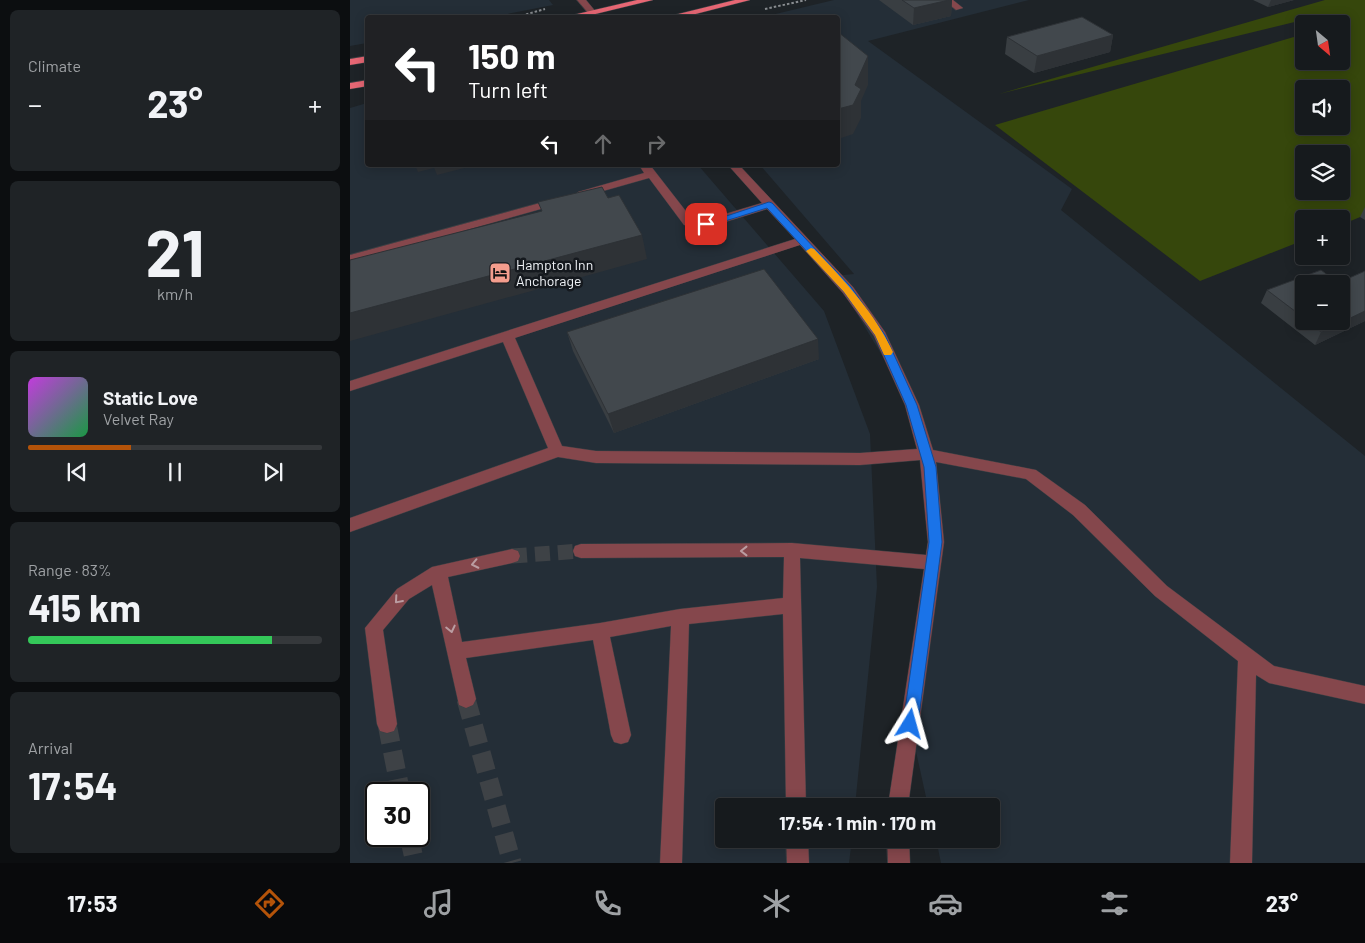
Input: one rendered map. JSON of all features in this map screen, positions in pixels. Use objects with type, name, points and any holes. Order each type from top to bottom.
[{"type":"main road","points":[[578,15],[649,0]]},
{"type":"main road","points":[[679,15],[746,0]]},
{"type":"main road","points":[[350,58],[365,57]]},
{"type":"main road","points":[[350,62],[365,58]]},
{"type":"main road","points":[[350,86],[365,84]]},
{"type":"street","points":[[581,0],[592,12]]},
{"type":"street","points":[[948,0],[959,8]]},
{"type":"street","points":[[735,167],[848,290],[880,335],[912,405],[930,467],[936,542],[899,798]]},
{"type":"street","points":[[350,259],[514,213],[648,170],[688,222],[706,224],[769,205]]},
{"type":"street","points":[[500,231],[514,213]]},
{"type":"street","points":[[418,240],[431,246],[440,247]]},
{"type":"street","points":[[350,386],[802,241]]},
{"type":"street","points":[[507,336],[557,451]]},
{"type":"street","points":[[350,525],[557,451],[596,457],[860,459],[926,454],[1030,474],[1079,510],[1161,591],[1269,674],[1365,695]]},
{"type":"street","points":[[581,552],[792,550],[933,563]]},
{"type":"street","points":[[792,550],[796,798]]},
{"type":"street","points":[[387,724],[374,628],[403,594],[438,572],[512,556]]},
{"type":"street","points":[[438,572],[466,699]]},
{"type":"street","points":[[456,651],[680,618],[792,605]]},
{"type":"street","points":[[671,863],[680,618]]},
{"type":"street","points":[[600,630],[621,734]]},
{"type":"street","points":[[1241,863],[1247,657]]},
{"type":"street","points":[[797,848],[798,863]]},
{"type":"street","points":[[898,848],[899,863]]},
{"type":"path","points":[[757,11],[806,0]]},
{"type":"path","points":[[526,15],[549,8]]},
{"type":"shaded area","points":[[350,0],[549,0],[553,5],[502,15],[365,15],[365,43],[350,46]]},
{"type":"shaded area","points":[[834,0],[1029,0],[868,41],[1072,189],[1061,210],[1365,456],[1365,863],[941,863],[938,848],[1000,848],[1000,798],[926,798],[910,724],[936,542],[912,405],[834,276],[854,274],[762,167],[840,167],[840,15],[772,15]]},
{"type":"shaded area","points":[[365,104],[365,167],[700,167],[824,311],[870,434],[877,587],[856,798],[715,798],[715,848],[851,848],[849,863],[350,863],[350,108]]},
{"type":"green space","points":[[1325,0],[1365,0],[1365,215],[1350,221],[1350,210],[1295,210],[1295,244],[1200,281],[995,125],[1295,37],[1295,70],[1350,70],[1350,15],[1295,15],[1295,22],[999,94]]},
{"type":"building","points":[[902,0],[949,0],[914,8]]},
{"type":"building","points":[[1082,17],[1113,35],[1037,56],[1007,37]]},
{"type":"building","points":[[840,34],[868,56],[855,85],[861,89],[853,105],[840,108]]},
{"type":"building","points":[[602,187],[608,198],[619,195],[642,235],[350,313],[350,260],[542,211],[538,202]]},
{"type":"building","points":[[764,269],[818,339],[608,414],[567,332]]},
{"type":"building","points":[[1321,270],[1328,275],[1308,275]]},
{"type":"building","points":[[1365,271],[1365,311],[1350,318],[1350,278]]},
{"type":"building","points":[[1295,280],[1295,311],[1267,290]]},
{"type":"tunnel","points":[[512,556],[581,551]]},
{"type":"tunnel","points":[[466,699],[512,863]]},
{"type":"tunnel","points":[[387,724],[399,782]]},
{"type":"tunnel","points":[[411,847],[415,863]]},
{"type":"slow traffic","points":[[811,251],[848,290],[880,335],[887,352]]},
{"type":"place","name":"Hampton Inn Anchorage","points":[[500,273]]},
{"type":"route","points":[[706,224],[769,205],[848,290],[880,335],[912,405],[930,467],[936,542],[910,724]]}]
